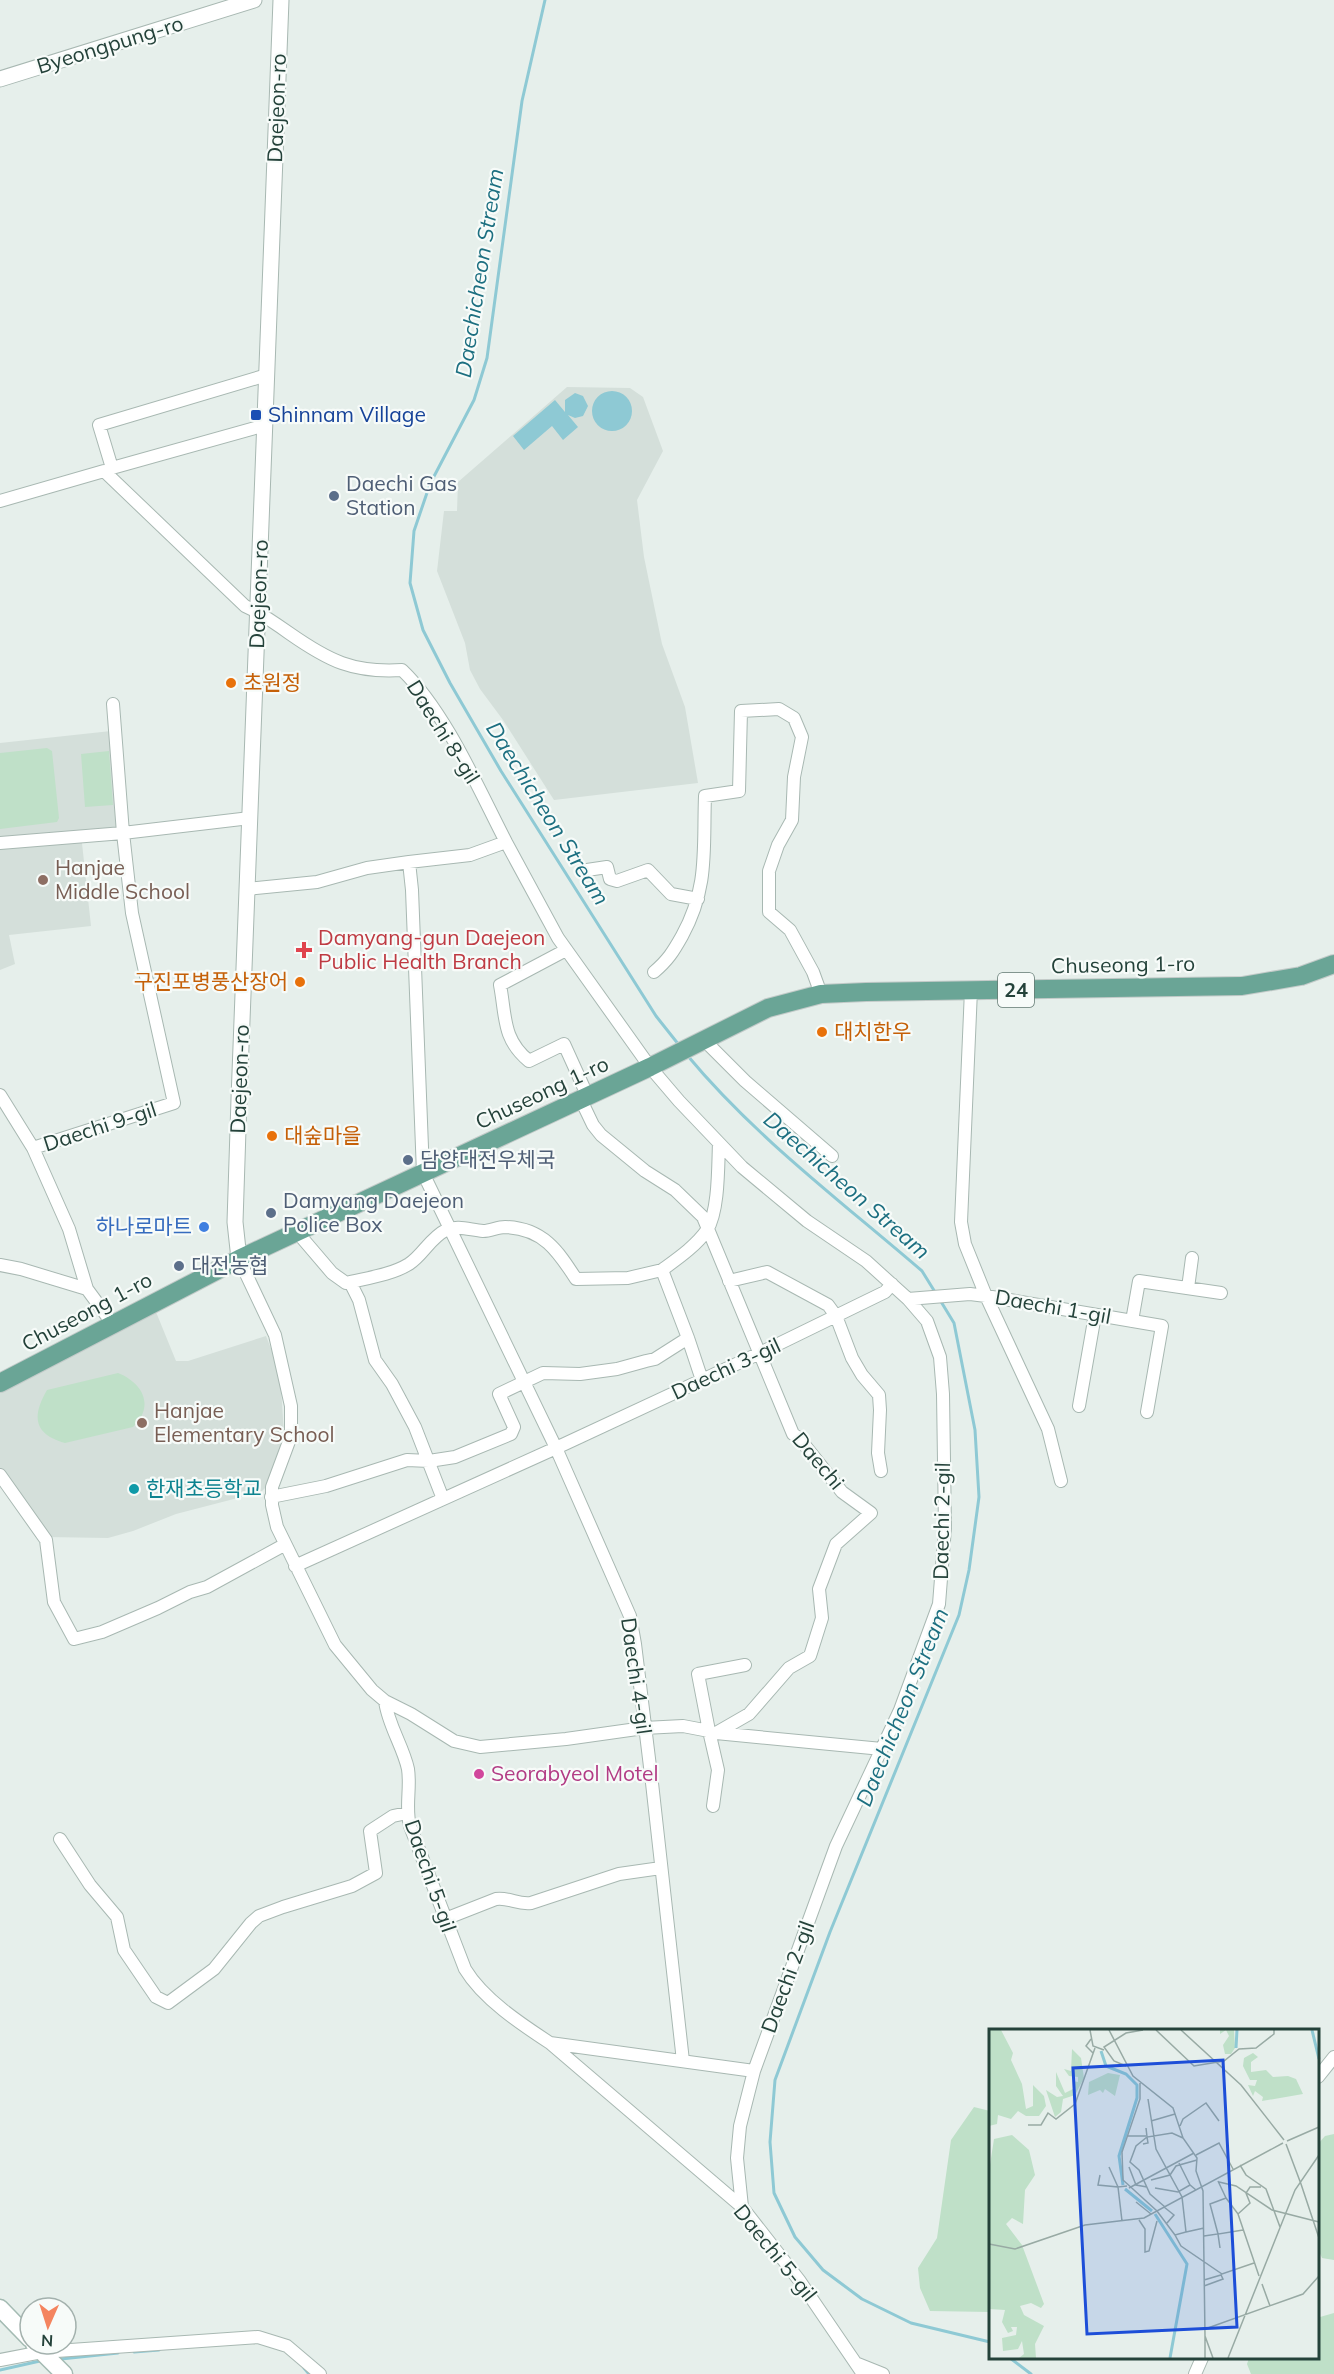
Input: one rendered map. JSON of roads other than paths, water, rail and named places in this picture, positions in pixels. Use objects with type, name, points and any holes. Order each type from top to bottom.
[{"type":"main road","name":"Chuseong 1-ro","points":[[704,1040],[768,1008],[821,994],[1242,986],[1301,976],[1334,964]]},
{"type":"main road","name":"24","points":[[650,1067],[704,1040]]},
{"type":"main road","name":"Chuseong 1-ro","points":[[0,1383],[239,1259],[650,1067]]},
{"type":"main road","points":[[0,2308],[18,2327]]},
{"type":"main road","points":[[46,2356],[64,2374]]},
{"type":"street","name":"Byeongpung-ro","points":[[0,80],[254,0]]},
{"type":"street","name":"Daejeon-ro","points":[[239,1259],[235,1222],[281,0]]},
{"type":"street","points":[[108,470],[99,425],[267,375]]},
{"type":"street","points":[[0,501],[266,425]]},
{"type":"street","name":"Daechi 8-gil","points":[[108,470],[245,606],[258,611],[310,648],[341,664],[364,669],[402,670],[413,680],[452,738],[566,950],[650,1067]]},
{"type":"street","points":[[113,704],[123,833]]},
{"type":"street","points":[[654,972],[669,960],[694,914],[703,882],[705,796],[739,790],[741,711],[779,709],[794,718],[801,737],[794,777],[792,820],[778,845],[769,871],[770,912],[790,930],[813,972],[821,994]]},
{"type":"street","points":[[0,843],[123,833],[250,818]]},
{"type":"street","name":"Daechi 9-gil","points":[[112,1323],[87,1289],[69,1229],[33,1148],[174,1103],[132,913],[123,833]]},
{"type":"street","points":[[247,889],[317,882],[367,868],[470,855],[506,842]]},
{"type":"street","points":[[409,862],[413,906],[423,1173]]},
{"type":"street","points":[[586,870],[607,867],[610,879],[617,881],[648,870],[670,894],[698,898]]},
{"type":"street","name":"Daechi","points":[[566,950],[500,985],[503,1018],[512,1045],[529,1061],[564,1044],[593,1125],[601,1135],[645,1171],[675,1190],[703,1217],[794,1434],[842,1492],[871,1514],[836,1544],[819,1589],[822,1618],[810,1656],[789,1668],[749,1714],[712,1732]]},
{"type":"street","name":"Daechi 1-gil","points":[[971,990],[960,1222],[965,1244],[986,1296],[1162,1326],[1147,1412]]},
{"type":"street","points":[[704,1040],[745,1081],[832,1156]]},
{"type":"street","name":"Daechi 2-gil","points":[[650,1067],[742,1167],[799,1214],[866,1261],[908,1299],[927,1321],[940,1357],[943,1394],[945,1528],[939,1604],[900,1710],[836,1846],[754,2071],[740,2126],[738,2167],[742,2206]]},
{"type":"street","points":[[0,1095],[33,1148]]},
{"type":"street","points":[[297,1232],[339,1280],[350,1282],[382,1275],[410,1264],[437,1236],[449,1229],[459,1227],[491,1231],[503,1227],[527,1231],[545,1239],[557,1250],[576,1279],[628,1278],[662,1270],[680,1257],[708,1229],[717,1194],[719,1143]]},
{"type":"street","name":"Daechi 4-gil","points":[[423,1173],[556,1448],[630,1616],[683,2061]]},
{"type":"street","points":[[1188,1288],[1192,1258]]},
{"type":"street","points":[[239,1259],[275,1335],[291,1406],[291,1436],[275,1475],[271,1497],[273,1515],[284,1545],[335,1645],[372,1690],[385,1701],[454,1741],[480,1747],[566,1739],[644,1728],[683,1726],[712,1732],[882,1749]]},
{"type":"street","points":[[0,1265],[87,1289]]},
{"type":"street","points":[[662,1270],[702,1380]]},
{"type":"street","points":[[729,1281],[767,1272],[828,1305],[836,1316],[852,1358],[862,1375],[879,1395],[878,1453],[881,1471]]},
{"type":"street","points":[[1132,1321],[1139,1281],[1221,1293]]},
{"type":"street","points":[[350,1282],[359,1300],[375,1360],[407,1411],[442,1498]]},
{"type":"street","name":"Daechi 3-gil","points":[[556,1448],[836,1316],[885,1292],[892,1284]]},
{"type":"street","points":[[908,1299],[970,1294],[986,1296],[1048,1429],[1061,1482]]},
{"type":"street","points":[[1079,1406],[1095,1315]]},
{"type":"street","points":[[271,1497],[326,1486],[407,1460],[429,1461],[462,1455],[511,1434],[514,1428],[499,1394],[523,1381],[543,1373],[569,1375],[617,1369],[655,1359],[688,1338]]},
{"type":"street","points":[[295,1566],[556,1448]]},
{"type":"street","points":[[0,1475],[46,1540],[54,1602],[74,1639],[102,1632],[190,1592],[207,1587],[284,1545]]},
{"type":"street","points":[[713,1806],[718,1770],[712,1732],[698,1674],[745,1665]]},
{"type":"street","name":"Daechi 5-gil","points":[[385,1701],[386,1713],[408,1772],[407,1813],[413,1836],[472,1982],[517,2021],[550,2043],[742,2206],[799,2280],[861,2369]]},
{"type":"street","points":[[60,1839],[90,1885],[117,1917],[124,1950],[156,1997],[168,2003],[214,1969],[251,1923],[260,1916],[352,1886],[376,1873],[370,1831],[393,1816],[407,1813]]},
{"type":"street","points":[[445,1919],[496,1899],[502,1898],[520,1904],[531,1903],[619,1874],[661,1868]]},
{"type":"street","points":[[550,2043],[754,2071]]},
{"type":"street","points":[[1319,2074],[1334,2057]]},
{"type":"street","points":[[78,2346],[258,2337],[287,2346],[320,2374]]},
{"type":"street","points":[[0,2360],[18,2354]]},
{"type":"street","points":[[1195,2374],[1202,2359]]},
{"type":"street","points":[[861,2369],[883,2374]]},
{"type":"water","points":[[612,391],[620,392],[626,397],[631,403],[631,419],[626,425],[620,430],[612,431],[604,430],[598,425],[593,419],[592,411],[593,403],[598,397],[604,392]]},
{"type":"water","points":[[575,393],[583,396],[588,406],[583,416],[575,418],[568,415],[578,427],[563,440],[552,426],[524,450],[513,436],[555,400],[565,412],[565,400]]},
{"type":"waterway","name":"Daechicheon Stream","points":[[545,0],[522,101],[487,358],[474,400],[430,484],[414,531],[410,583],[423,630],[450,683],[501,771],[656,1016],[679,1045]]},
{"type":"waterway","name":"Daechicheon Stream","points":[[687,1055],[713,1085],[770,1141],[922,1271],[935,1292]]},
{"type":"waterway","name":"Daechicheon Stream","points":[[940,1300],[954,1323],[975,1430],[979,1497],[969,1570],[959,1615],[830,1932],[775,2080],[770,2142],[774,2193],[795,2237],[823,2270],[862,2299],[911,2323],[989,2342]]},
{"type":"waterway","points":[[134,2352],[159,2350]]},
{"type":"waterway","points":[[61,2359],[118,2353]]},
{"type":"waterway","name":"Daechicheon Stream","points":[[1011,2359],[1031,2374]]},
{"type":"waterway","points":[[0,2370],[40,2361]]},
{"type":"waterway","points":[[304,2368],[309,2374]]},
{"type":"place","name":"Shinnam Village","points":[[256,415]]},
{"type":"place","name":"Daechi Gas Station","points":[[334,496]]},
{"type":"place","name":"초원정","points":[[231,683]]},
{"type":"place","name":"Hanjae Middle School","points":[[43,880]]},
{"type":"place","name":"Damyang-gun Daejeon Public Health Branch","points":[[304,950]]},
{"type":"place","name":"구진포병풍산장어","points":[[300,982]]},
{"type":"place","name":"대치한우","points":[[822,1032]]},
{"type":"place","name":"대숲마을","points":[[272,1136]]},
{"type":"place","name":"담양대전우체국","points":[[408,1160]]},
{"type":"place","name":"Damyang Daejeon Police Box","points":[[271,1213]]},
{"type":"place","name":"하나로마트","points":[[204,1227]]},
{"type":"place","name":"대전농협","points":[[179,1266]]},
{"type":"place","name":"Hanjae Elementary School","points":[[142,1423]]},
{"type":"place","name":"한재초등학교","points":[[134,1489]]},
{"type":"place","name":"Seorabyeol Motel","points":[[479,1774]]}]
